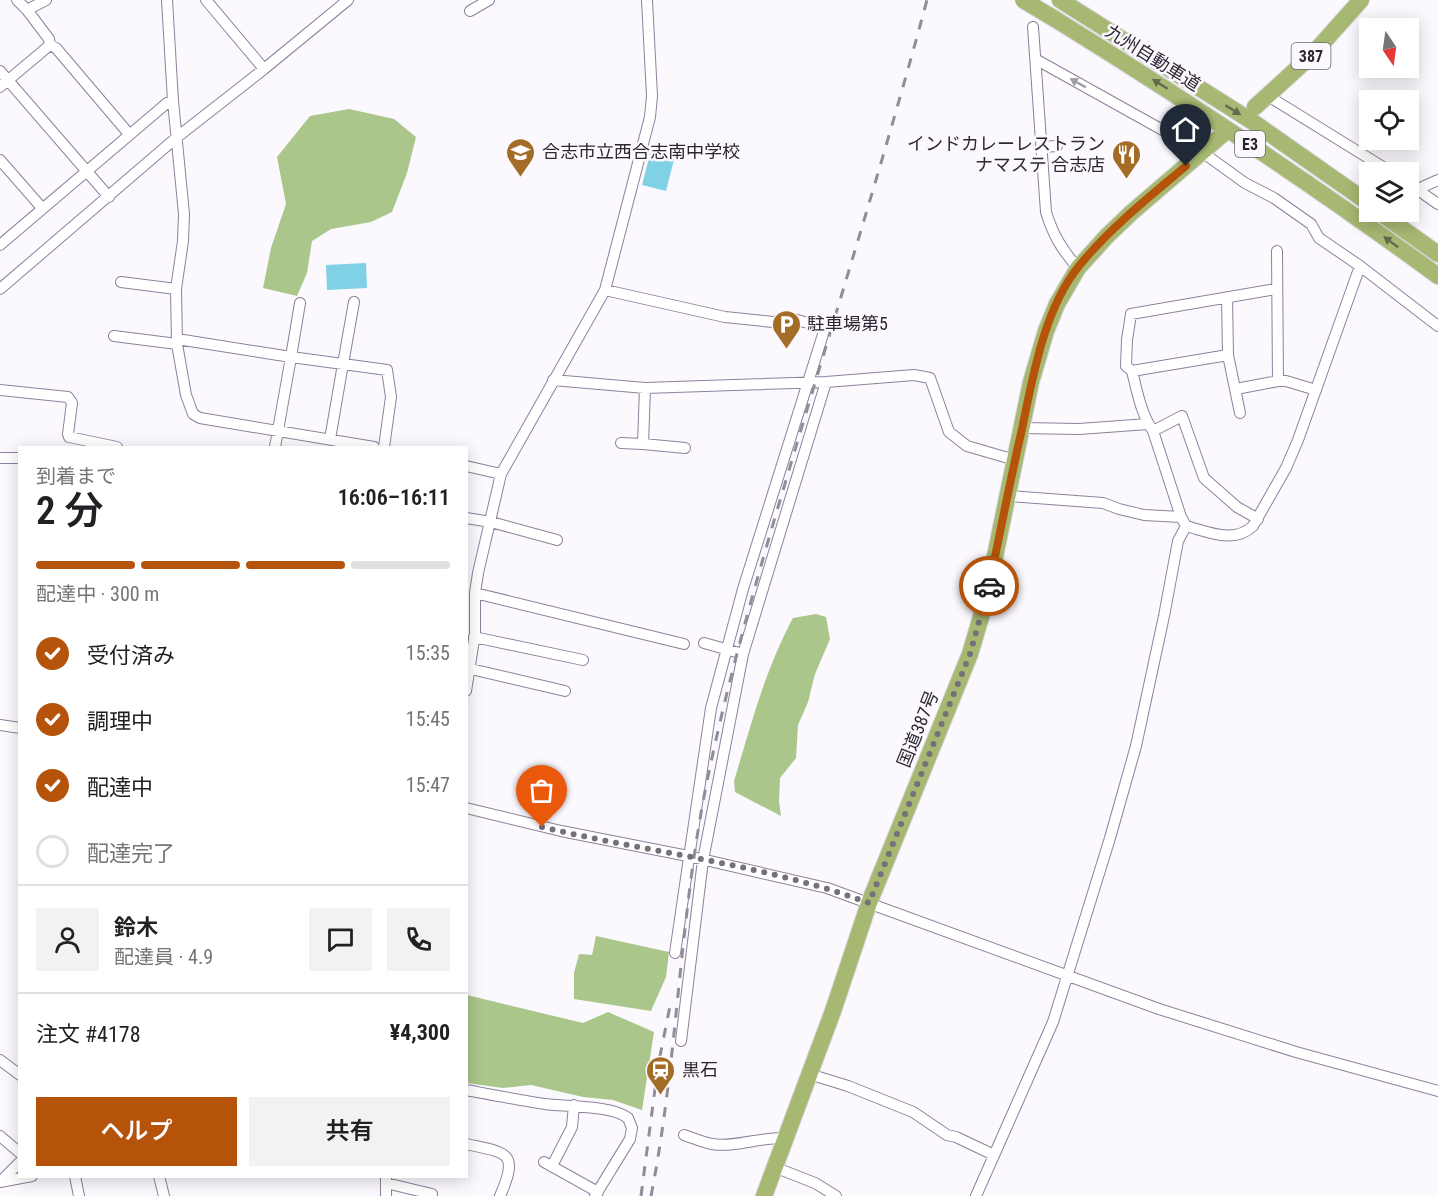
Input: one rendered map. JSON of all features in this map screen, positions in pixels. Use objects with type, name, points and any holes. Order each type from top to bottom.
[{"type":"highway","name":"九州自動車道","points":[[1023,0],[1186,100],[1324,194],[1438,276]]},
{"type":"highway","name":"九州自動車道","points":[[1060,0],[1253,122],[1359,196]]},
{"type":"highway","name":"387","points":[[1255,106],[1269,96],[1312,55],[1361,0]]},
{"type":"highway","name":"国道387号","points":[[764,1196],[833,1011],[869,903],[970,654],[986,600],[1031,382],[1046,330],[1057,304],[1078,268],[1131,213],[1223,134]]},
{"type":"highway","points":[[1394,222],[1438,254]]},
{"type":"street","points":[[17,0],[49,39],[50,45]]},
{"type":"street","points":[[27,10],[46,0]]},
{"type":"street","points":[[167,0],[173,101],[184,214],[183,241],[176,289],[177,341],[186,394],[193,414],[200,418],[278,430],[352,445]]},
{"type":"street","points":[[206,0],[264,69]]},
{"type":"street","points":[[0,289],[176,138],[348,0]]},
{"type":"street","points":[[470,11],[489,0]]},
{"type":"street","points":[[468,682],[474,637],[475,593],[501,474],[605,290],[650,117],[652,96],[647,0]]},
{"type":"street","points":[[1033,27],[1046,212],[1052,233],[1062,251],[1078,268]]},
{"type":"street","points":[[4,84],[50,45]]},
{"type":"street","points":[[50,45],[56,48],[129,134]]},
{"type":"street","points":[[1037,60],[1202,152],[1245,183],[1274,198],[1311,224],[1319,238],[1360,266],[1438,326]]},
{"type":"street","points":[[0,71],[4,84],[109,197]]},
{"type":"street","points":[[1269,96],[1375,162]]},
{"type":"street","points":[[0,245],[129,134],[167,103],[173,101]]},
{"type":"street","points":[[1041,147],[1057,146]]},
{"type":"street","points":[[0,160],[42,208]]},
{"type":"street","points":[[1419,185],[1438,180]]},
{"type":"street","points":[[1419,190],[1438,204]]},
{"type":"street","points":[[1277,251],[1278,381]]},
{"type":"street","points":[[1008,496],[1103,503],[1144,515],[1184,521],[1230,537],[1246,533],[1258,519],[1286,468],[1360,266]]},
{"type":"street","points":[[121,282],[176,289]]},
{"type":"street","points":[[976,1196],[1053,1022],[1110,838],[1136,746],[1184,521],[1132,370],[1126,366],[1131,314],[1276,289]]},
{"type":"street","points":[[605,290],[725,317],[773,322],[794,319],[825,328],[726,650],[711,708],[675,953]]},
{"type":"street","points":[[1227,298],[1228,355],[1240,413]]},
{"type":"street","points":[[330,440],[354,302]]},
{"type":"street","points":[[275,446],[300,303]]},
{"type":"street","points":[[114,336],[177,341],[387,370],[391,396],[384,446]]},
{"type":"street","points":[[1132,370],[1228,355]]},
{"type":"street","points":[[553,380],[645,388],[826,382],[914,375],[930,378],[949,432],[967,446],[1015,460]]},
{"type":"street","points":[[1236,389],[1287,381],[1316,390]]},
{"type":"street","points":[[681,1041],[704,860],[743,654],[791,490],[826,382]]},
{"type":"street","points":[[643,444],[645,388]]},
{"type":"street","points":[[0,390],[68,398],[72,403],[69,437],[112,446]]},
{"type":"street","points":[[1022,428],[1151,427],[1182,416],[1204,477],[1237,507],[1258,519]]},
{"type":"street","points":[[621,443],[685,448]]},
{"type":"street","points":[[0,458],[18,458]]},
{"type":"street","points":[[468,466],[501,474]]},
{"type":"street","points":[[468,519],[490,522],[557,540]]},
{"type":"street","points":[[475,593],[684,644]]},
{"type":"street","points":[[474,637],[583,660]]},
{"type":"street","points":[[704,644],[743,654]]},
{"type":"street","points":[[471,669],[565,691]]},
{"type":"street","points":[[0,725],[18,729]]},
{"type":"street","points":[[468,808],[561,831],[688,856],[827,888],[1159,1009],[1296,1052],[1438,1091]]},
{"type":"street","points":[[0,1060],[18,1074]]},
{"type":"street","points":[[809,1074],[848,1086],[913,1112],[947,1135],[994,1155]]},
{"type":"street","points":[[468,1090],[548,1104],[574,1105],[624,1115],[628,1118],[632,1128],[630,1138],[596,1194],[548,1164],[572,1127],[574,1105]]},
{"type":"street","points":[[684,1135],[713,1144],[743,1143],[767,1137],[784,1138]]},
{"type":"street","points":[[0,1136],[18,1151]]},
{"type":"street","points":[[468,1144],[501,1152],[507,1156],[509,1161],[505,1184],[500,1196]]},
{"type":"street","points":[[0,1182],[18,1164]]},
{"type":"street","points":[[774,1167],[815,1183],[836,1196]]},
{"type":"street","points":[[0,1182],[21,1178]]},
{"type":"street","points":[[75,1178],[79,1196]]},
{"type":"street","points":[[160,1178],[164,1196]]},
{"type":"street","points":[[386,1196],[386,1179],[432,1194]]},
{"type":"green space","points":[[349,109],[394,119],[416,137],[407,173],[392,212],[371,222],[331,229],[312,241],[307,273],[297,296],[263,288],[271,248],[286,204],[277,157],[310,116]]},
{"type":"green space","points":[[816,614],[826,617],[830,639],[815,674],[808,702],[798,725],[796,758],[780,778],[781,816],[735,792],[734,781],[759,698],[783,638],[793,618]]},
{"type":"green space","points":[[596,936],[669,952],[666,977],[651,1011],[574,999],[574,973],[579,954],[592,955]]},
{"type":"green space","points":[[468,995],[583,1023],[608,1012],[654,1032],[642,1110],[613,1100],[583,1097],[531,1085],[503,1088],[468,1083]]},
{"type":"water","points":[[652,146],[676,152],[666,191],[642,185]]},
{"type":"water","points":[[366,263],[367,288],[327,290],[326,265]]},
{"type":"railway","points":[[651,1196],[668,1089],[692,874],[719,725],[763,558],[881,163],[927,0]]},
{"type":"railway","points":[[641,1196],[658,1066],[670,1006]]},
{"type":"way so far","points":[[542,827],[688,856],[827,888],[869,903],[970,654],[989,586]]},
{"type":"place","name":"合志市立西合志南中学校","points":[[521,178]]},
{"type":"place","name":"インドカレーレストラン ナマステ 合志店","points":[[1126,180]]},
{"type":"place","name":"駐車場第5","points":[[786,350]]},
{"type":"place","name":"黒石","points":[[661,1096]]},
{"type":"route","points":[[989,586],[1031,382],[1046,330],[1057,304],[1078,268],[1106,237],[1186,166]]}]
